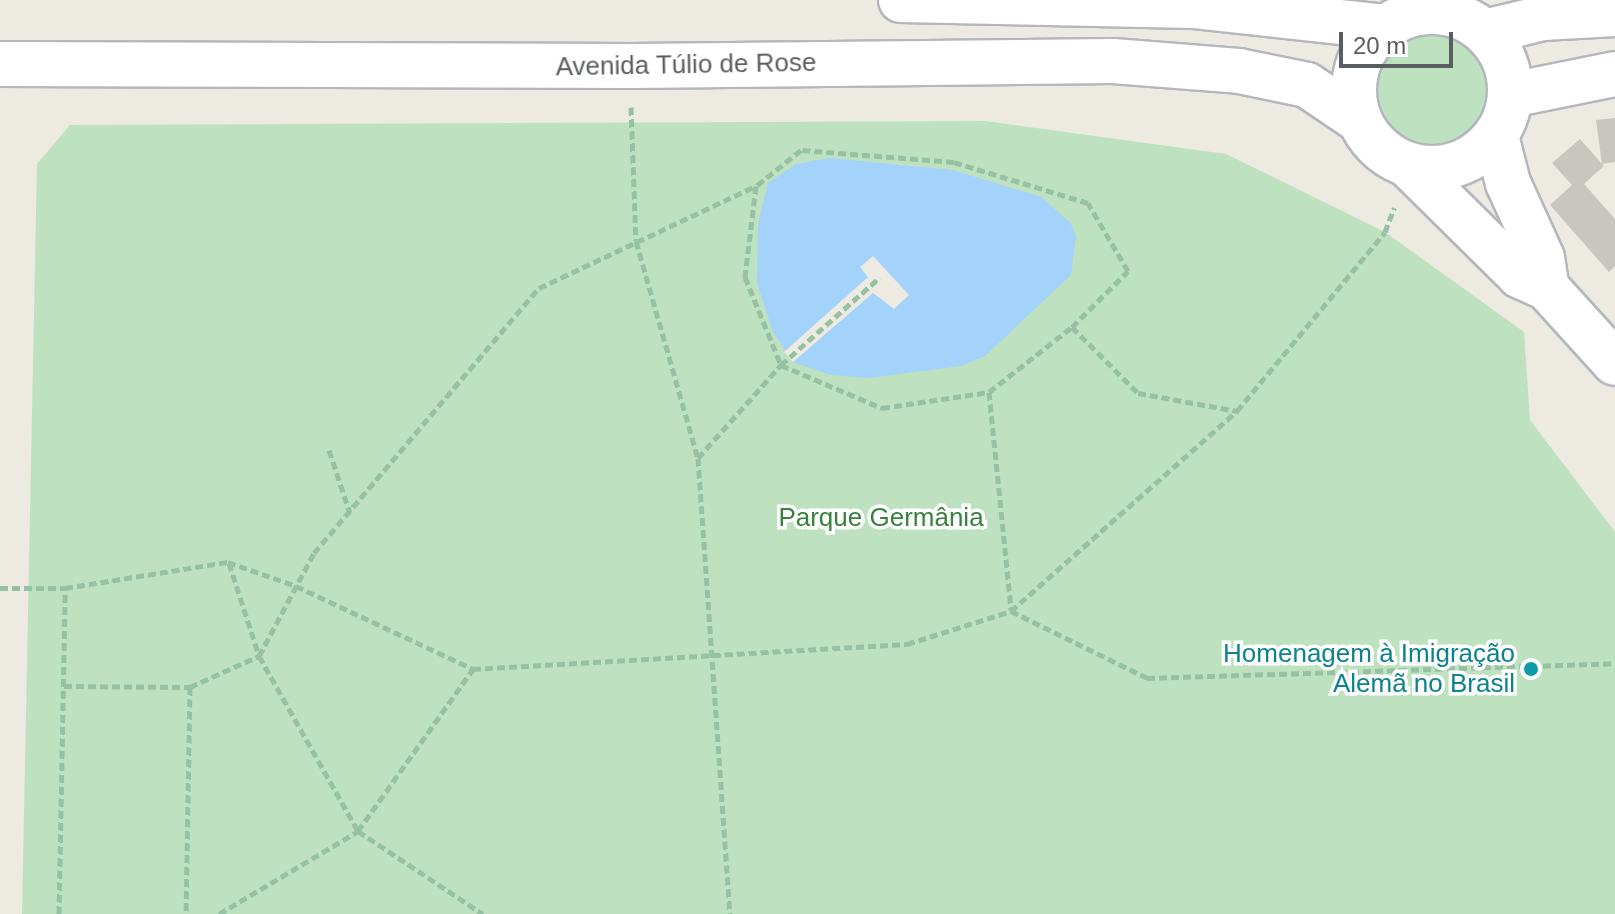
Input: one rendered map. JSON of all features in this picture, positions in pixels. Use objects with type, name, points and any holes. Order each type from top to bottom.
[{"type":"street","points":[[901,0],[1193,6],[1385,27]]},
{"type":"street","points":[[1409,166],[1458,164],[1496,136],[1511,95],[1501,53],[1485,32],[1462,18],[1435,11],[1409,15],[1385,27],[1366,46],[1355,71],[1359,120],[1371,140],[1409,166],[1520,276],[1547,288],[1615,363]]},
{"type":"street","points":[[1485,32],[1543,18],[1615,14]]},
{"type":"street","name":"Avenida Túlio de Rose","points":[[0,64],[632,66],[1113,61],[1239,71],[1307,85],[1359,120]]},
{"type":"street","points":[[1511,95],[1615,74]]},
{"type":"street","points":[[1496,136],[1508,183],[1542,258],[1547,288]]},
{"type":"path","points":[[632,66],[636,241],[698,458],[730,914]]},
{"type":"path","points":[[64,686],[190,687],[259,656],[314,553],[351,514],[539,288],[756,186],[801,150],[954,162],[1088,203],[1128,271],[1072,327],[989,392],[882,408],[781,365],[745,277],[756,186]]},
{"type":"path","points":[[0,588],[65,588],[228,562],[296,586],[473,669],[907,644],[1011,611],[1237,411],[1385,232],[1409,166]]},
{"type":"path","points":[[698,458],[781,365],[880,277]]},
{"type":"path","points":[[1072,327],[1138,393],[1237,411]]},
{"type":"path","points":[[989,392],[1011,611]]},
{"type":"path","points":[[329,450],[351,514]]},
{"type":"path","points":[[228,562],[259,656],[358,831],[483,914]]},
{"type":"path","points":[[59,914],[65,588]]},
{"type":"path","points":[[1011,611],[1147,678],[1615,663]]},
{"type":"path","points":[[219,914],[358,831],[473,669]]},
{"type":"path","points":[[186,914],[190,687]]},
{"type":"green space","points":[[1432,31],[1454,35],[1473,48],[1486,67],[1490,89],[1486,111],[1473,130],[1454,143],[1432,147],[1410,143],[1391,130],[1378,111],[1374,89],[1378,67],[1391,48],[1410,35]]},
{"type":"green space","name":"Parque Germânia","points":[[985,121],[1226,154],[1385,232],[1524,332],[1530,420],[1615,532],[1615,914],[22,914],[37,164],[70,125]]},
{"type":"water","points":[[829,158],[953,170],[1041,197],[1070,222],[1076,236],[1071,275],[985,356],[961,366],[869,378],[831,375],[793,362],[773,332],[757,283],[758,224],[768,183],[796,164]]},
{"type":"pier","points":[[873,256],[909,295],[894,309],[873,293],[793,362],[784,352],[868,277],[860,267]]},
{"type":"building","points":[[1615,118],[1615,162],[1602,164],[1596,120]]},
{"type":"building","points":[[1580,139],[1604,166],[1584,184],[1615,219],[1615,266],[1609,272],[1550,205],[1572,185],[1552,163]]},
{"type":"place","name":"Homenagem à Imigração Alemã no Brasil","points":[[1531,669]]}]
